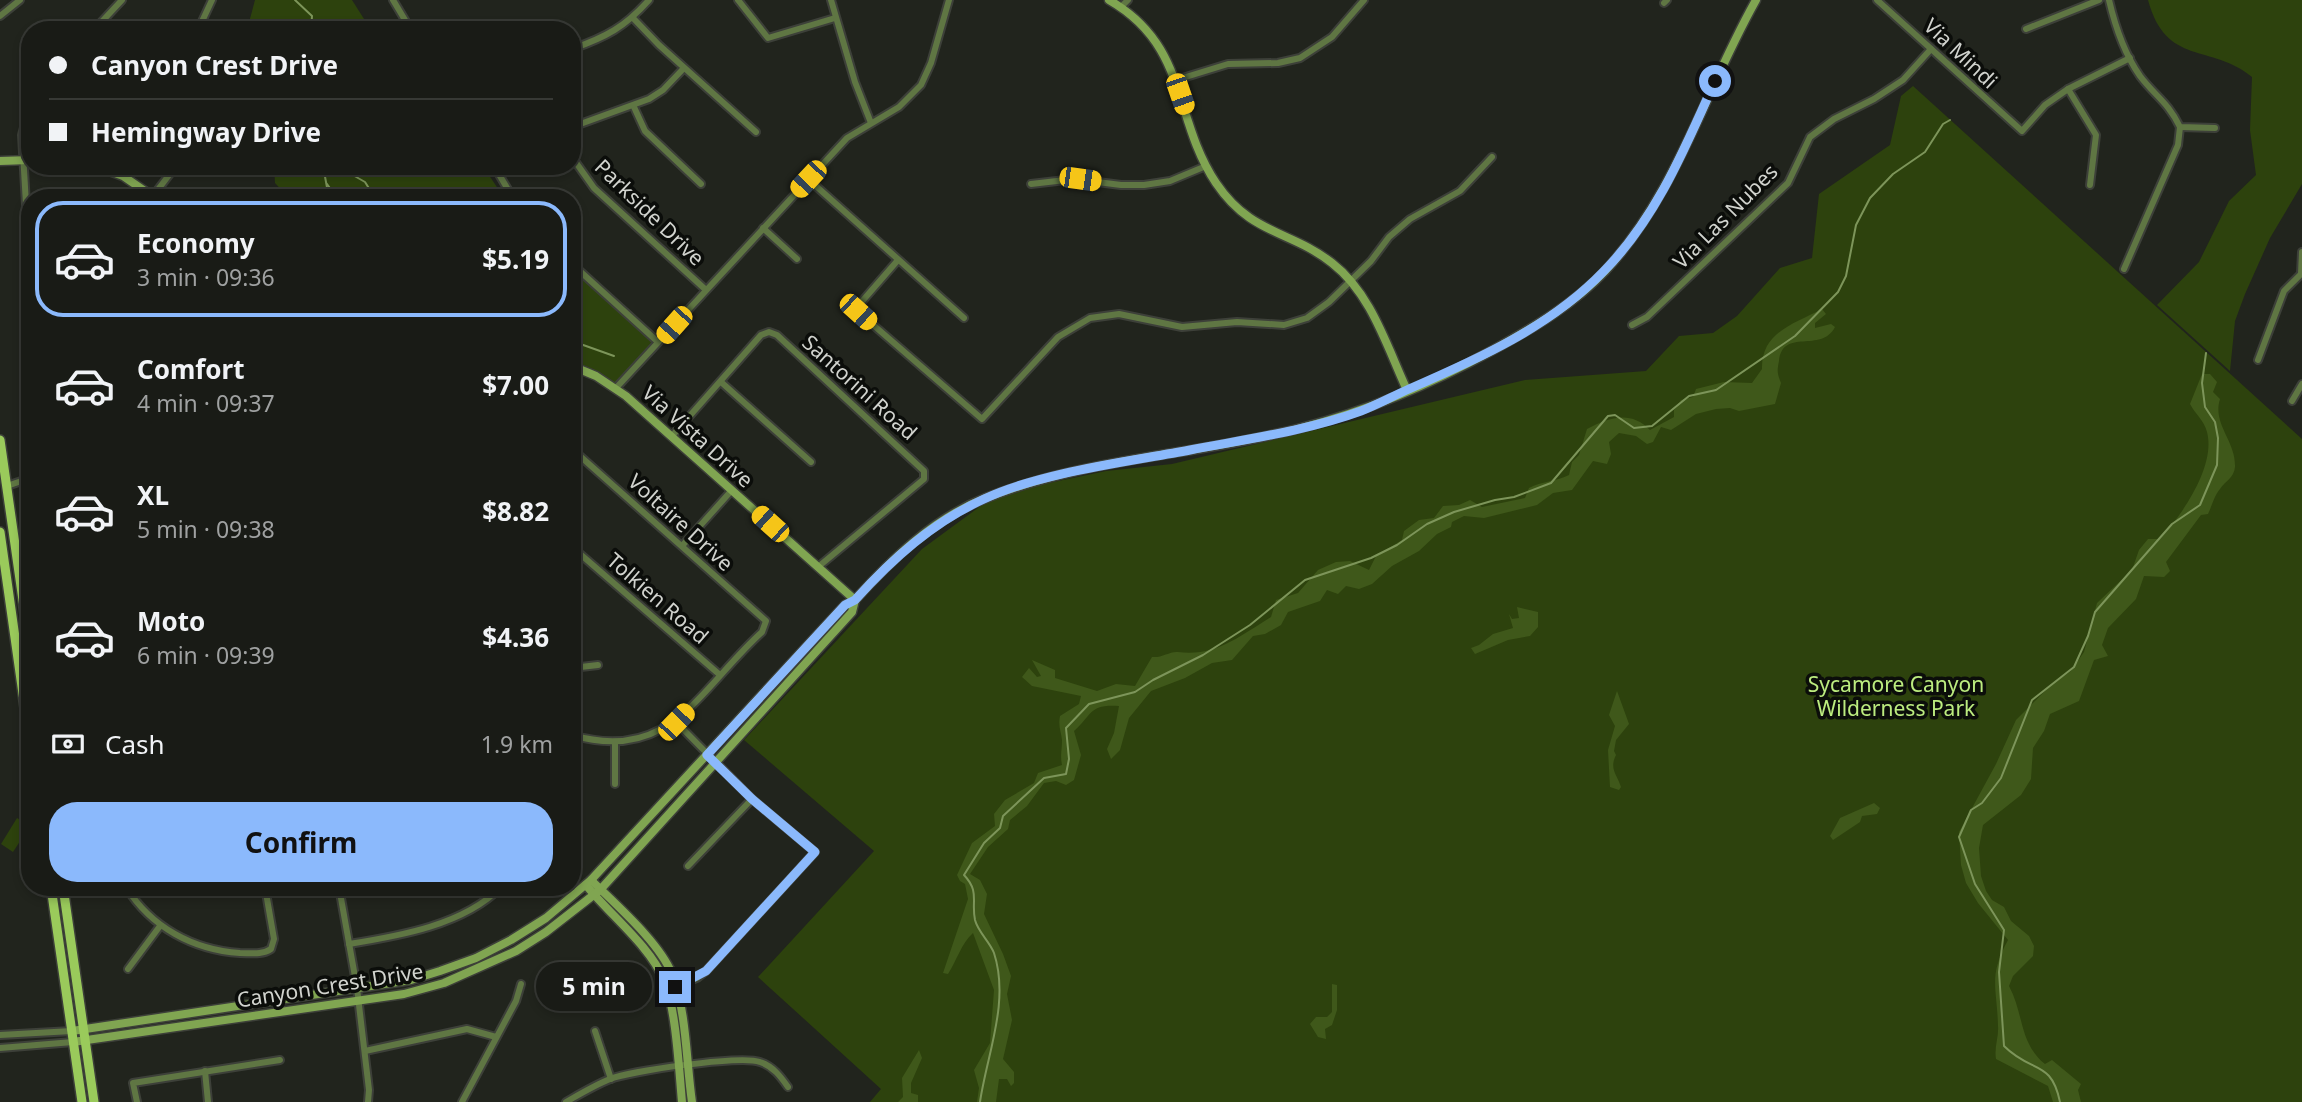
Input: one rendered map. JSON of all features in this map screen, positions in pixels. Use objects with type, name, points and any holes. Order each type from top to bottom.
[{"type":"main road","points":[[1109,0],[1141,22],[1163,51],[1206,166],[1225,195],[1249,218],[1271,232],[1318,254],[1350,280],[1367,304],[1407,390]]},
{"type":"main road","name":"Canyon Crest Drive","points":[[581,890],[845,605],[855,600],[918,538],[985,498],[1090,468],[1299,429],[1361,411],[1474,360],[1552,316],[1604,272],[1650,214],[1666,186],[1735,37],[1756,0]]},
{"type":"main road","points":[[0,161],[21,160]]},
{"type":"main road","points":[[120,175],[142,189]]},
{"type":"main road","name":"Via Vista Drive","points":[[581,370],[616,388],[855,600]]},
{"type":"main road","points":[[0,440],[21,585]]},
{"type":"main road","points":[[0,533],[21,680]]},
{"type":"main road","name":"Canyon Crest Drive","points":[[72,1031],[84,1035],[404,994],[444,983],[516,951],[546,932],[597,892],[852,612],[855,600]]},
{"type":"main road","points":[[589,883],[651,958],[671,988],[683,1067],[692,1102]]},
{"type":"main road","points":[[52,896],[82,1102]]},
{"type":"main road","points":[[65,896],[94,1102]]},
{"type":"main road","name":"Canyon Crest Drive","points":[[73,1042],[84,1035],[411,980],[476,958],[546,918],[573,896]]},
{"type":"main road","points":[[682,1102],[683,1067]]},
{"type":"street","points":[[0,16],[20,0]]},
{"type":"street","points":[[102,21],[121,0]]},
{"type":"street","points":[[202,21],[212,0]]},
{"type":"street","points":[[393,0],[406,21]]},
{"type":"street","points":[[581,46],[606,37],[633,18],[649,0]]},
{"type":"street","points":[[738,0],[768,38],[835,18]]},
{"type":"street","points":[[831,0],[855,82],[871,123]]},
{"type":"street","points":[[616,388],[847,138],[899,107],[921,85],[931,63],[949,0]]},
{"type":"street","points":[[1121,7],[1128,0]]},
{"type":"street","points":[[1176,80],[1228,64],[1278,63],[1300,58],[1332,37],[1364,0]]},
{"type":"street","name":"Via Mindi","points":[[1877,0],[2022,131],[2045,105],[2068,89]]},
{"type":"street","points":[[2026,29],[2099,0]]},
{"type":"street","points":[[2109,0],[2116,30],[2130,58],[2141,76],[2171,109],[2180,127],[2178,145],[2124,269]]},
{"type":"street","points":[[633,18],[756,132]]},
{"type":"street","name":"Via Las Nubes","points":[[1632,325],[1647,317],[1788,183],[1810,137],[1833,119],[1874,99],[1903,80],[1931,49]]},
{"type":"street","points":[[2090,185],[2096,135],[2068,89],[2130,58]]},
{"type":"street","points":[[581,124],[634,107],[663,90],[684,68]]},
{"type":"street","points":[[634,107],[645,131],[701,184]]},
{"type":"street","points":[[2180,127],[2215,128]]},
{"type":"street","points":[[898,260],[856,309],[982,419],[1054,340],[1085,319],[1119,314],[1178,327],[1237,322],[1284,326],[1314,314],[1396,231],[1410,219],[1460,191],[1492,157]]},
{"type":"street","points":[[1031,184],[1074,179],[1121,186],[1144,185],[1170,181],[1206,166]]},
{"type":"street","name":"Parkside Drive","points":[[581,170],[594,188],[706,290]]},
{"type":"street","points":[[808,179],[964,318]]},
{"type":"street","points":[[763,228],[797,259]]},
{"type":"street","points":[[2258,360],[2284,292],[2301,274],[2302,252]]},
{"type":"street","points":[[581,272],[658,342]]},
{"type":"street","name":"Santorini Road","points":[[721,382],[761,335],[769,332],[777,335],[925,471],[924,479],[818,567]]},
{"type":"street","points":[[672,436],[721,382],[811,461]]},
{"type":"street","points":[[2292,401],[2302,384]]},
{"type":"street","name":"Voltaire Drive","points":[[581,457],[766,621],[762,632],[720,676]]},
{"type":"street","points":[[7,486],[21,481]]},
{"type":"street","points":[[682,546],[732,490]]},
{"type":"street","name":"Tolkien Road","points":[[581,555],[720,676]]},
{"type":"street","points":[[581,667],[598,665]]},
{"type":"street","points":[[581,736],[615,742],[643,737],[676,722],[720,676]]},
{"type":"street","points":[[671,988],[706,971],[815,852],[752,799],[676,722]]},
{"type":"street","points":[[615,742],[615,784]]},
{"type":"street","points":[[688,866],[752,799]]},
{"type":"street","points":[[134,896],[160,926],[189,942],[222,952],[264,953],[271,949],[274,939],[267,896]]},
{"type":"street","points":[[341,896],[357,988],[368,1102]]},
{"type":"street","points":[[349,944],[429,926],[477,906],[490,896]]},
{"type":"street","points":[[128,969],[160,926]]},
{"type":"street","points":[[462,1102],[516,1001],[522,984]]},
{"type":"street","points":[[365,1051],[467,1029],[496,1037]]},
{"type":"street","points":[[0,1035],[72,1031]]},
{"type":"street","points":[[595,1031],[611,1079]]},
{"type":"street","points":[[0,1048],[73,1042]]},
{"type":"street","points":[[137,1102],[133,1083],[280,1060]]},
{"type":"street","points":[[566,1102],[611,1079],[683,1067],[757,1061],[771,1067],[788,1087]]},
{"type":"street","points":[[205,1071],[208,1102]]},
{"type":"green space","points":[[255,0],[352,0],[365,21],[249,21]]},
{"type":"green space","points":[[2148,0],[2302,0],[2302,184],[2270,238],[2245,294],[2235,321],[2230,371],[2157,305],[2199,262],[2229,201],[2256,175],[2250,130],[2252,77],[2221,60],[2178,45],[2166,36],[2156,21]]},
{"type":"green space","name":"Sycamore Canyon Wilderness Park","points":[[1913,86],[2302,439],[2302,1102],[870,1102],[881,1089],[758,977],[874,851],[744,740],[922,549],[986,502],[1044,484],[1106,471],[1172,464],[1525,380],[1646,371],[1679,336],[1713,333],[1737,316],[1780,268],[1812,258],[1819,194],[1890,145],[1901,96]]},
{"type":"green space","points":[[275,175],[489,175],[498,189],[281,189],[275,183]]},
{"type":"green space","points":[[581,270],[661,342],[619,390],[581,371]]},
{"type":"green space","points":[[1822,309],[1826,314],[1815,323],[1815,328],[1831,324],[1835,327],[1829,335],[1821,339],[1795,342],[1782,351],[1778,370],[1781,383],[1775,404],[1739,411],[1730,408],[1716,409],[1696,414],[1671,430],[1661,427],[1653,442],[1647,444],[1636,436],[1619,433],[1609,442],[1611,454],[1607,464],[1593,461],[1572,490],[1553,493],[1537,505],[1484,518],[1464,516],[1452,522],[1451,527],[1437,534],[1419,551],[1392,566],[1372,584],[1359,589],[1346,586],[1338,594],[1327,590],[1320,601],[1288,612],[1281,625],[1265,634],[1253,636],[1232,660],[1212,663],[1185,678],[1151,691],[1129,718],[1120,750],[1111,759],[1107,749],[1114,733],[1119,706],[1102,707],[1092,711],[1074,731],[1081,755],[1074,780],[1066,785],[1056,781],[1044,783],[1027,806],[1010,820],[1008,829],[988,847],[970,874],[980,880],[987,894],[984,914],[1011,976],[1007,994],[1012,1020],[1003,1059],[1014,1072],[1014,1083],[1011,1086],[1007,1079],[999,1079],[996,1102],[977,1102],[979,1088],[974,1070],[990,1043],[994,990],[973,933],[962,947],[948,974],[943,973],[968,899],[965,884],[957,875],[972,843],[995,826],[994,814],[1005,800],[1034,783],[1038,773],[1062,765],[1060,716],[1079,704],[1081,696],[1032,686],[1022,677],[1029,668],[1037,677],[1041,676],[1032,660],[1055,670],[1055,678],[1097,691],[1116,684],[1135,686],[1152,657],[1175,652],[1204,651],[1238,638],[1271,617],[1276,600],[1298,593],[1318,570],[1336,562],[1350,561],[1369,570],[1376,556],[1402,540],[1404,531],[1419,520],[1434,518],[1443,506],[1459,505],[1470,500],[1482,507],[1525,498],[1529,488],[1569,475],[1587,429],[1595,425],[1612,419],[1628,418],[1650,430],[1674,417],[1674,410],[1681,400],[1693,397],[1696,389],[1724,382],[1752,383],[1762,369],[1763,356],[1773,338],[1790,325]]},
{"type":"green space","points":[[2202,374],[2210,374],[2217,382],[2213,392],[2220,399],[2219,417],[2232,449],[2235,467],[2233,474],[2218,492],[2208,514],[2201,515],[2166,562],[2170,571],[2164,577],[2144,576],[2136,599],[2108,628],[2102,645],[2108,656],[2094,660],[2079,701],[2050,714],[2044,731],[2033,748],[2031,779],[2021,795],[1983,825],[1979,848],[1981,876],[1986,891],[1992,900],[2004,907],[2011,921],[2029,936],[2034,946],[2033,956],[2013,976],[2009,986],[2026,1037],[2045,1064],[2052,1060],[2081,1084],[2078,1090],[2081,1102],[2053,1102],[2048,1086],[1996,1059],[1996,973],[2008,940],[1978,903],[1966,883],[1961,865],[1959,832],[1996,764],[2016,720],[2051,685],[2071,671],[2084,652],[2097,603],[2132,570],[2139,550],[2148,539],[2160,539],[2178,517],[2195,489],[2207,460],[2208,445],[2206,428],[2190,404]]},
{"type":"green space","points":[[1517,607],[1538,612],[1538,627],[1530,636],[1508,640],[1475,654],[1471,648],[1493,634],[1513,628],[1509,614],[1512,619],[1519,618]]},
{"type":"green space","points":[[1617,691],[1629,724],[1616,740],[1614,751],[1616,755],[1613,768],[1621,787],[1619,790],[1610,787],[1608,750],[1615,726],[1609,715]]},
{"type":"green space","points":[[1874,803],[1880,808],[1877,814],[1862,816],[1860,822],[1833,840],[1830,836],[1840,818]]},
{"type":"green space","points":[[17,818],[21,820],[21,840],[13,852],[1,844]]},
{"type":"green space","points":[[1332,984],[1337,985],[1337,1010],[1332,1025],[1325,1029],[1326,1039],[1318,1037],[1310,1024],[1316,1017],[1327,1017],[1332,1012]]},
{"type":"green space","points":[[919,1050],[922,1058],[911,1083],[911,1093],[918,1095],[918,1102],[898,1102],[903,1097],[902,1078]]},
{"type":"waterway","points":[[295,0],[312,16],[312,21]]},
{"type":"waterway","points":[[980,1102],[996,1028],[1000,990],[994,953],[977,924],[972,887],[964,875],[984,843],[1000,828],[1003,816],[1044,778],[1066,774],[1069,759],[1066,728],[1089,704],[1135,692],[1203,655],[1250,625],[1305,580],[1371,558],[1397,545],[1427,524],[1454,512],[1514,497],[1551,483],[1608,416],[1615,415],[1634,428],[1652,426],[1689,396],[1716,390],[1795,336],[1838,292],[1846,276],[1856,225],[1870,198],[1893,174],[1925,152],[1943,124],[1950,120]]},
{"type":"waterway","points":[[325,175],[327,189]]},
{"type":"waterway","points":[[353,175],[365,182],[369,189]]},
{"type":"waterway","points":[[327,184],[331,189]]},
{"type":"waterway","points":[[581,344],[614,356]]},
{"type":"waterway","points":[[2060,1102],[2056,1088],[2046,1073],[2023,1061],[2004,1046],[1999,972],[2004,930],[1975,884],[1959,837],[1971,810],[1982,803],[2001,778],[2032,700],[2074,667],[2095,612],[2172,524],[2200,505],[2217,465],[2218,438],[2215,422],[2205,407],[2202,383],[2206,353]]},
{"type":"route","points":[[675,987],[706,971],[815,852],[752,799],[707,755],[845,605],[855,600],[918,538],[947,518],[985,498],[1042,480],[1090,468],[1299,429],[1361,411],[1474,360],[1517,337],[1552,316],[1573,299],[1604,272],[1629,242],[1666,186],[1715,81]]}]
